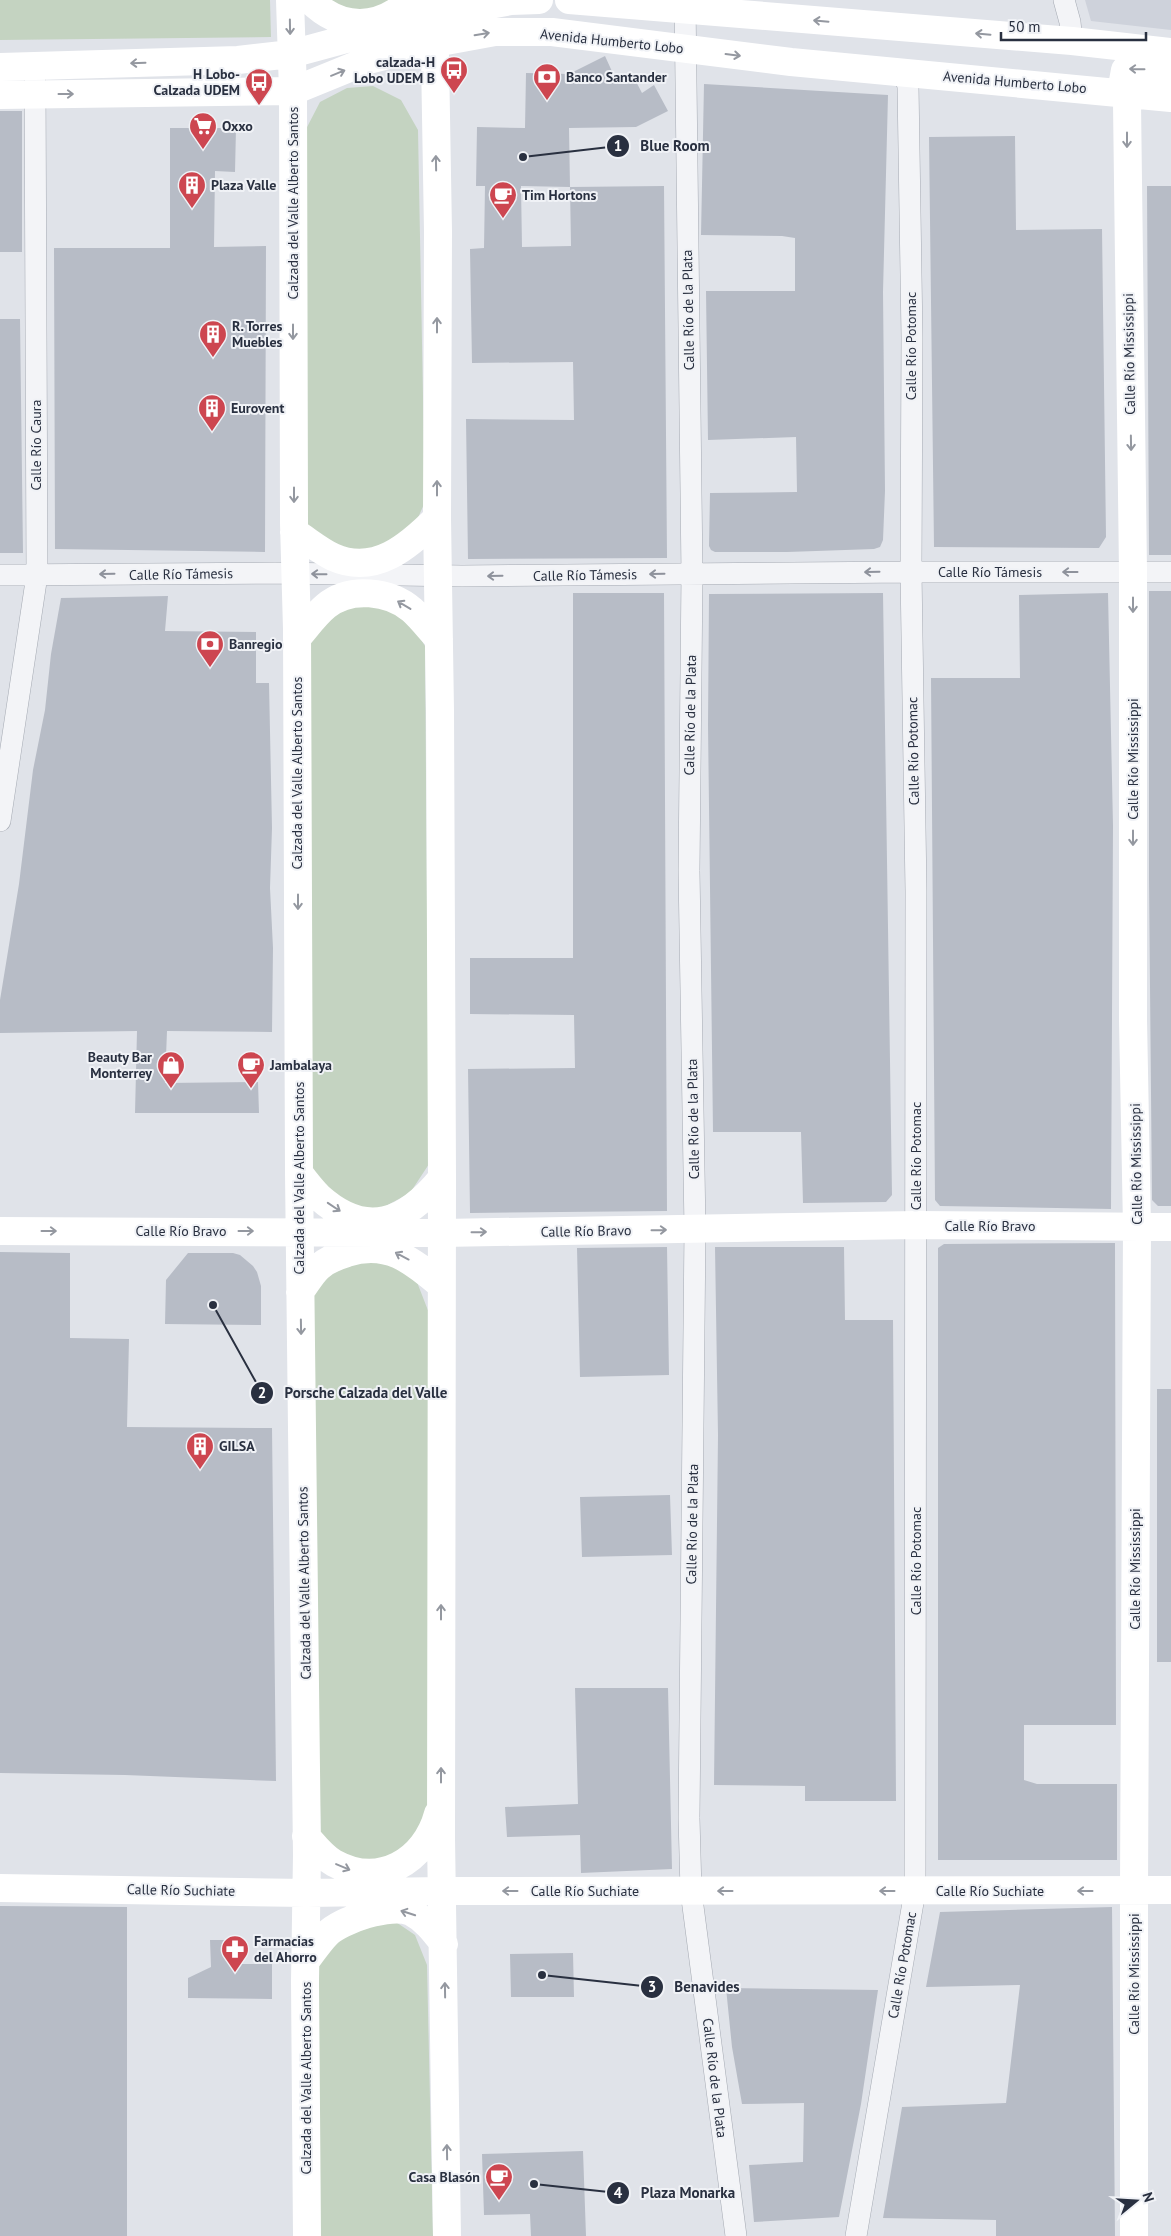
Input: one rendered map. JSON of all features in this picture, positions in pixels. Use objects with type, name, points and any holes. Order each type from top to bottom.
[{"type":"main road","name":"Calzada del Valle Alberto Santos","points":[[290,0],[293,91],[294,532],[297,638],[299,1173],[306,1836],[307,2236]]},
{"type":"main road","points":[[310,0],[331,16],[360,23],[376,21],[397,13],[411,0]]},
{"type":"main road","points":[[0,67],[238,60],[291,54],[435,7],[539,0]]},
{"type":"main road","points":[[570,0],[685,5],[1171,52]]},
{"type":"main road","points":[[435,7],[438,231],[437,518],[442,1178],[441,1803],[447,2236]]},
{"type":"main road","name":"Avenida Humberto Lobo","points":[[0,95],[293,91],[369,60],[435,44],[495,32],[552,32],[791,62],[1124,92],[1171,98]]},
{"type":"main road","name":"Calle Río Mississippi","points":[[1134,2236],[1137,1227],[1133,1020],[1133,572],[1127,102],[1124,92],[1123,74],[1128,68],[1171,72]]},
{"type":"main road","points":[[294,532],[332,556],[348,562],[368,563],[386,559],[402,550],[437,518]]},
{"type":"main road","points":[[297,638],[326,606],[338,599],[359,593],[385,596],[412,610],[439,639]]},
{"type":"main road","points":[[299,1173],[319,1197],[345,1214],[362,1220],[384,1222],[402,1216],[427,1197],[442,1178]]},
{"type":"main road","name":"Calle Río Bravo","points":[[0,1231],[442,1232],[917,1225],[1171,1227]]},
{"type":"main road","points":[[300,1292],[319,1267],[336,1256],[355,1250],[372,1249],[387,1249],[399,1254],[441,1284]]},
{"type":"main road","points":[[306,1836],[332,1862],[353,1871],[376,1873],[401,1865],[422,1850],[435,1827],[441,1803]]},
{"type":"main road","name":"Calle Río Suchiate","points":[[0,1888],[306,1893],[443,1891],[914,1892],[1171,1890]]},
{"type":"main road","points":[[305,1962],[327,1934],[353,1919],[379,1912],[409,1911],[427,1923],[444,1944]]},
{"type":"street","points":[[1064,0],[1072,41]]},
{"type":"street","name":"Calle Río de la Plata","points":[[685,5],[684,49],[692,574],[689,871],[695,1229],[689,1818],[691,1892],[736,2236]]},
{"type":"street","name":"Calle Río Caura","points":[[0,821],[37,575],[34,66]]},
{"type":"street","name":"Calle Río Potomac","points":[[856,2236],[914,1892],[917,1225],[916,900],[910,572],[912,327],[908,86],[903,72]]},
{"type":"street","name":"Calle Río Támesis","points":[[0,575],[295,573],[438,576],[1171,572]]},
{"type":"shaded area","points":[[1085,0],[1171,0],[1171,30],[1091,21]]},
{"type":"green space","points":[[0,0],[270,0],[271,37],[0,40]]},
{"type":"green space","points":[[327,0],[399,0],[384,11],[347,12]]},
{"type":"green space","points":[[373,86],[401,100],[418,130],[425,502],[409,538],[376,557],[334,553],[307,533],[304,133],[320,102],[347,88]]},
{"type":"green space","points":[[352,603],[381,603],[408,618],[425,646],[429,1164],[410,1193],[382,1208],[349,1208],[306,1167],[304,651],[323,620]]},
{"type":"green space","points":[[389,1255],[415,1277],[429,1313],[429,1823],[378,1870],[321,1847],[308,1297],[327,1271]]},
{"type":"green space","points":[[393,1920],[415,1935],[427,1965],[433,2236],[316,2236],[312,1965],[332,1937]]},
{"type":"building","points":[[605,56],[615,78],[631,72],[642,93],[654,85],[668,111],[636,127],[569,128],[570,187],[664,186],[667,558],[468,559],[466,419],[574,420],[573,362],[472,363],[470,249],[484,248],[485,186],[476,186],[477,127],[525,128],[526,73],[569,74]],"holes":[[[521,186],[570,187],[571,246],[522,247]]]},
{"type":"building","points":[[704,84],[888,95],[883,292],[885,491],[883,540],[880,547],[874,549],[787,552],[715,552],[709,546],[710,493],[797,492],[796,437],[708,440],[706,291],[795,291],[795,238],[782,236],[701,235]]},
{"type":"building","points":[[0,111],[22,111],[22,252],[0,252]]},
{"type":"building","points":[[170,128],[236,128],[235,172],[215,171],[214,247],[266,246],[265,552],[55,549],[54,248],[170,248]]},
{"type":"building","points":[[1015,136],[1016,230],[1102,229],[1106,537],[1099,548],[934,547],[929,137]]},
{"type":"building","points":[[1147,186],[1171,186],[1171,555],[1149,555]]},
{"type":"building","points":[[0,319],[20,319],[23,553],[0,553]]},
{"type":"building","points":[[1149,591],[1171,591],[1171,1206],[1158,1206],[1152,1200]]},
{"type":"building","points":[[573,593],[664,593],[667,1211],[470,1213],[468,1069],[575,1068],[574,1015],[470,1014],[470,958],[573,958]]},
{"type":"building","points":[[883,593],[892,1195],[886,1202],[803,1203],[801,1132],[713,1132],[708,725],[709,594]]},
{"type":"building","points":[[1108,593],[1113,826],[1111,1209],[940,1206],[935,1200],[931,678],[1020,678],[1019,595]]},
{"type":"building","points":[[168,596],[165,631],[256,632],[256,683],[269,683],[272,828],[270,888],[273,948],[272,1032],[167,1031],[165,1083],[258,1082],[259,1113],[135,1113],[137,1031],[0,1033],[0,1000],[19,884],[33,770],[45,710],[51,654],[61,598]]},
{"type":"building","points":[[1115,1243],[1116,1725],[1024,1725],[1024,1780],[1037,1784],[1117,1784],[1117,1860],[938,1860],[938,1248],[944,1244]]},
{"type":"building","points":[[667,1247],[669,1375],[580,1377],[577,1248]]},
{"type":"building","points":[[715,1247],[844,1247],[845,1320],[893,1320],[896,1801],[805,1801],[805,1786],[714,1785],[718,1435]]},
{"type":"building","points":[[0,1252],[70,1253],[70,1338],[129,1339],[127,1427],[272,1428],[276,1781],[125,1775],[0,1773]]},
{"type":"building","points":[[188,1253],[233,1253],[240,1255],[253,1266],[261,1286],[261,1325],[165,1324],[166,1280]]},
{"type":"building","points":[[1157,1389],[1171,1389],[1171,1662],[1157,1662]]},
{"type":"building","points":[[670,1495],[672,1555],[582,1557],[580,1497]]},
{"type":"building","points":[[575,1688],[668,1688],[672,1869],[581,1873],[580,1835],[507,1837],[505,1807],[578,1804]]},
{"type":"building","points":[[0,1906],[127,1907],[127,2236],[0,2236]]},
{"type":"building","points":[[1112,1907],[1115,2236],[996,2236],[996,2220],[883,2218],[902,2107],[1006,2103],[1020,1985],[926,1987],[940,1912]]},
{"type":"building","name":"Farmacias del Ahorro","points":[[210,1940],[235,1940],[234,1964],[272,1964],[272,1999],[188,1998],[188,1978],[211,1967]]},
{"type":"building","points":[[573,1953],[574,1997],[511,1997],[510,1954]]},
{"type":"building","points":[[726,1988],[878,1990],[861,2104],[839,2217],[754,2222],[749,2165],[803,2162],[804,2103],[742,2104],[732,2047]]},
{"type":"building","points":[[583,2151],[586,2236],[531,2236],[530,2214],[484,2215],[482,2154]]},
{"type":"place","name":"calzada-H Lobo UDEM B","points":[[454,94]]},
{"type":"place","name":"Banco Santander","points":[[547,101]]},
{"type":"place","name":"H Lobo- Calzada UDEM","points":[[259,106]]},
{"type":"place","name":"Oxxo","points":[[203,150]]},
{"type":"place","name":"Blue Room","points":[[523,157]]},
{"type":"place","name":"Plaza Valle","points":[[192,209]]},
{"type":"place","name":"Tim Hortons","points":[[503,219]]},
{"type":"place","name":"R. Torres Muebles","points":[[213,358]]},
{"type":"place","name":"Eurovent","points":[[212,432]]},
{"type":"place","name":"Banregio","points":[[210,668]]},
{"type":"place","name":"Beauty Bar Monterrey","points":[[171,1089]]},
{"type":"place","name":"Jambalaya","points":[[251,1089]]},
{"type":"place","name":"Porsche Calzada del Valle","points":[[213,1305]]},
{"type":"place","name":"GILSA","points":[[200,1470]]},
{"type":"place","name":"Farmacias del Ahorro","points":[[235,1973]]},
{"type":"place","name":"Benavides","points":[[542,1975]]},
{"type":"place","name":"Plaza Monarka","points":[[534,2184]]},
{"type":"place","name":"Casa Blasón","points":[[499,2201]]}]
